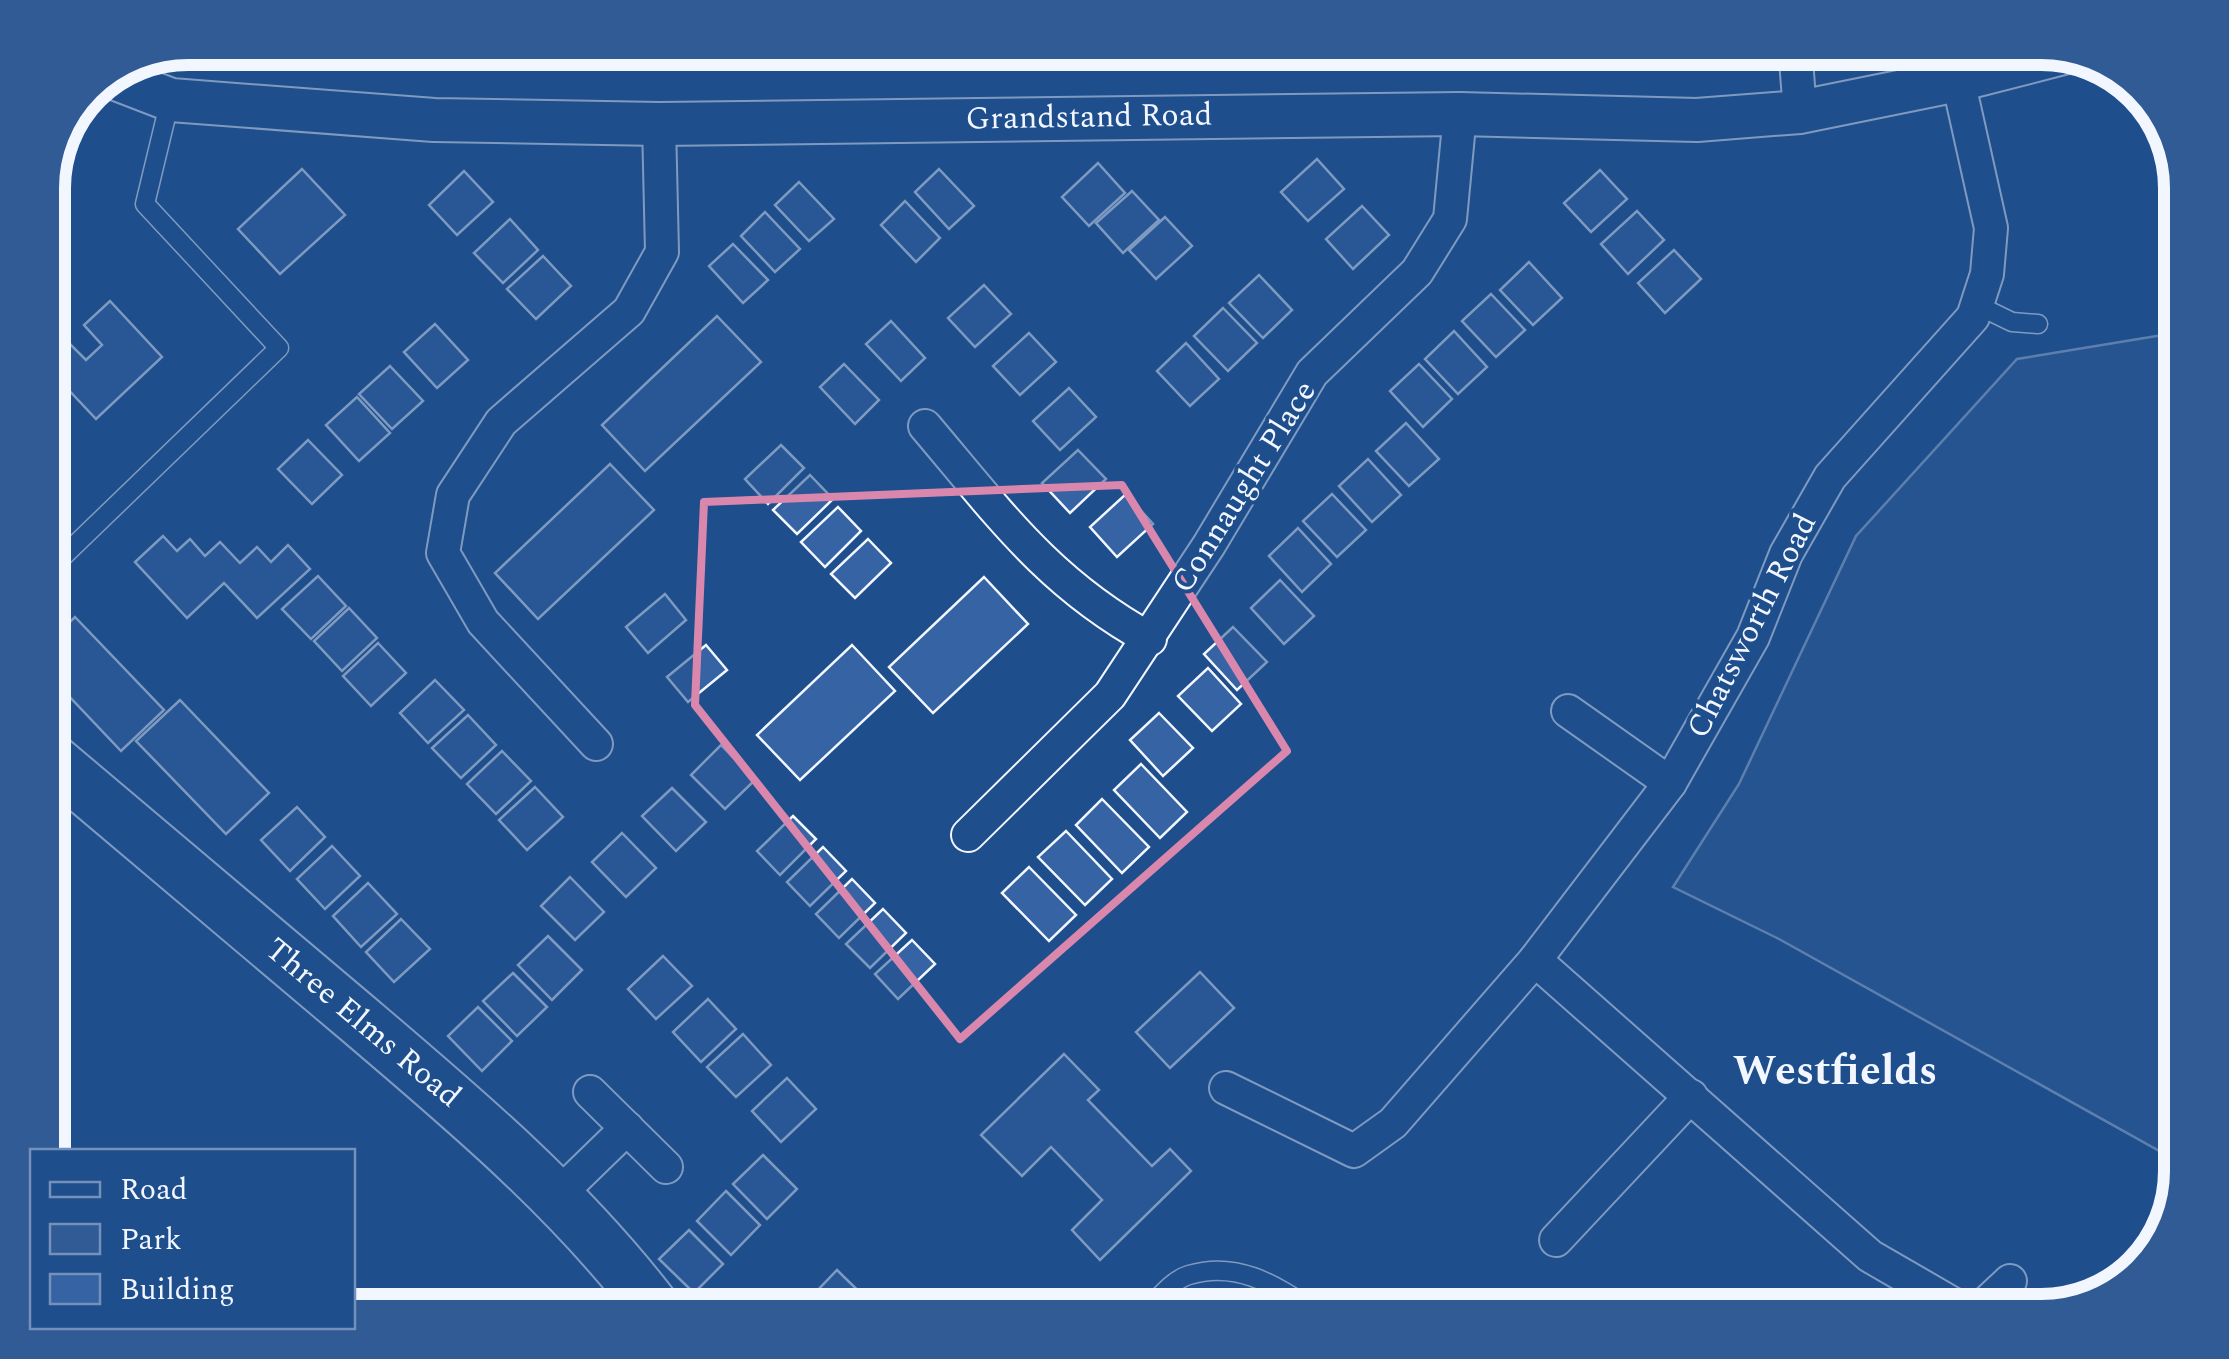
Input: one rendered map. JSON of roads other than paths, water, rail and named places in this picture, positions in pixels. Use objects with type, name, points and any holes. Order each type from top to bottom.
[{"type":"main road","name":"Three Elms Road","points":[[65,771],[456,1103],[556,1196],[643,1294]]},
{"type":"street","points":[[1797,65],[1800,112]]},
{"type":"street","name":"Grandstand Road","points":[[126,83],[170,100],[434,120],[659,124],[1460,114],[1697,120],[1800,112],[2016,65]]},
{"type":"street","name":"Chatsworth Road","points":[[1226,1088],[1354,1150],[1392,1124],[1535,960],[1670,782],[1753,637],[1786,554],[1830,477],[1973,317],[1987,274],[1991,228],[1958,80]]},
{"type":"street","name":"Connaught Place","points":[[968,834],[1110,695],[1150,639],[1312,374],[1417,272],[1450,219],[1460,114]]},
{"type":"street","points":[[596,744],[482,622],[444,553],[453,495],[501,422],[629,311],[662,252],[659,124]]},
{"type":"street","points":[[925,426],[1038,558],[1106,615],[1150,639]]},
{"type":"street","points":[[1568,711],[1670,782]]},
{"type":"street","points":[[1535,960],[1870,1256],[1935,1294]]},
{"type":"street","points":[[590,1092],[666,1168]]},
{"type":"street","points":[[1556,1240],[1691,1096]]},
{"type":"street","points":[[556,1196],[627,1128]]},
{"type":"street","points":[[1997,1294],[2010,1281]]},
{"type":"lane","points":[[65,555],[279,348],[145,204],[170,100]]},
{"type":"lane","points":[[1977,305],[2012,322],[2038,324]]},
{"type":"lane","points":[[1166,1294],[1187,1275],[1230,1271],[1257,1276],[1290,1294]]},
{"type":"district","name":"Westfields","points":[[1835,1071]]}]
